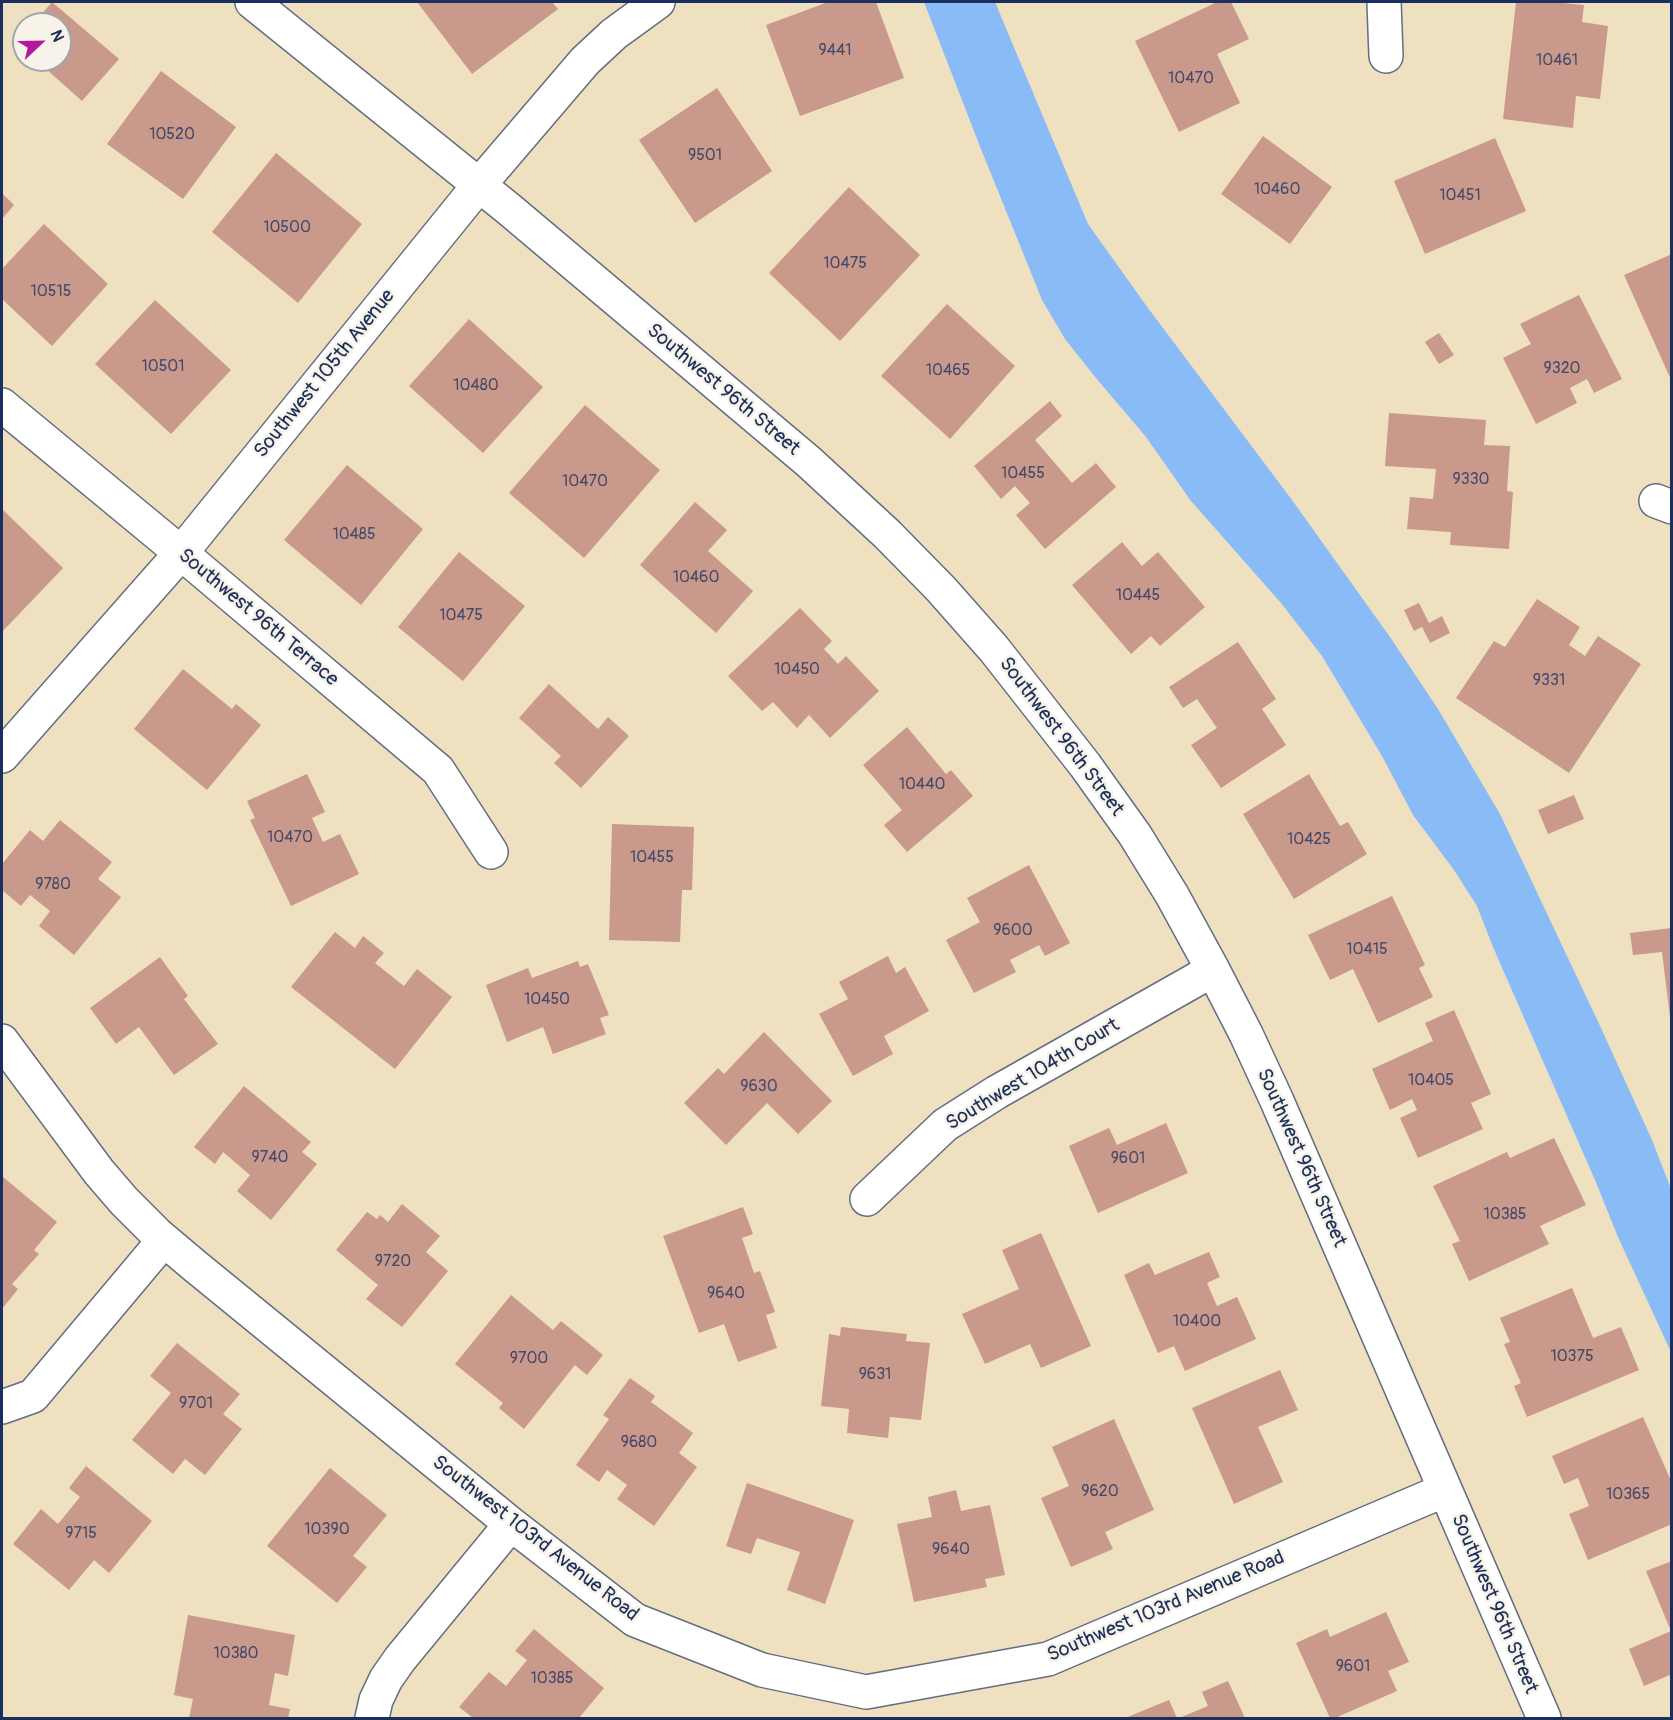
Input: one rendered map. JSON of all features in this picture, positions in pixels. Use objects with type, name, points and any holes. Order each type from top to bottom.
[{"type":"street","name":"Southwest 96th Street","points":[[252,2],[479,185],[809,462],[887,534],[941,589],[994,648],[1086,765],[1135,835],[1172,895],[1246,1034],[1544,1719]]},
{"type":"street","name":"Southwest 105th Avenue","points":[[2,756],[181,553],[479,185],[585,61],[614,34],[658,2]]},
{"type":"street","points":[[1384,2],[1386,56]]},
{"type":"street","name":"Southwest 96th Terrace","points":[[2,405],[438,770],[491,852]]},
{"type":"street","name":"Southwest 104th Court","points":[[867,1199],[945,1125],[997,1092],[1213,970]]},
{"type":"street","name":"Southwest 103rd Avenue Road","points":[[2,1041],[99,1172],[124,1201],[164,1240],[511,1524],[635,1620],[762,1670],[865,1705],[1048,1659],[1445,1490]]},
{"type":"street","points":[[2,1407],[33,1396],[164,1240]]},
{"type":"street","points":[[372,1719],[376,1700],[391,1672],[511,1524]]},
{"type":"water","points":[[924,2],[995,2],[1088,224],[1390,637],[1438,709],[1500,814],[1601,1028],[1652,1140],[1671,1189],[1671,1352],[1618,1237],[1477,906],[1454,870],[1413,815],[1382,756],[1322,656],[1281,603],[1191,501],[1146,437],[1065,339],[1042,300]]},
{"type":"building","points":[[52,2],[64,12],[43,12]]},
{"type":"building","points":[[417,2],[552,2],[558,9],[472,74]]},
{"type":"building","points":[[828,2],[876,2],[904,78],[800,116],[766,25]]},
{"type":"building","points":[[1217,2],[1231,2],[1249,39],[1217,54],[1240,103],[1179,132],[1135,41]]},
{"type":"building","points":[[1516,2],[1584,5],[1582,22],[1608,26],[1600,99],[1576,96],[1573,128],[1503,119]]},
{"type":"building","points":[[72,19],[119,59],[82,101],[49,72],[72,72]]},
{"type":"building","points":[[161,71],[236,127],[183,199],[107,144]]},
{"type":"building","points":[[717,88],[772,171],[695,223],[639,140]]},
{"type":"building","points":[[1263,136],[1332,187],[1290,244],[1221,194]]},
{"type":"building","points":[[1495,138],[1526,211],[1425,254],[1394,181]]},
{"type":"building","points":[[276,153],[362,224],[298,303],[212,232]]},
{"type":"building","points":[[849,187],[920,255],[840,341],[769,273]]},
{"type":"building","points":[[2,193],[14,205],[2,219]]},
{"type":"building","points":[[44,224],[108,284],[52,346],[2,299],[2,269]]},
{"type":"building","points":[[1672,254],[1672,382],[1624,275]]},
{"type":"building","points":[[1579,295],[1622,379],[1594,393],[1587,379],[1570,388],[1577,403],[1536,424],[1503,358],[1531,344],[1520,324]]},
{"type":"building","points":[[155,300],[231,370],[171,434],[95,364]]},
{"type":"building","points":[[947,304],[1015,366],[950,439],[881,376]]},
{"type":"building","points":[[469,319],[543,387],[483,453],[409,386]]},
{"type":"building","points":[[1439,333],[1454,355],[1439,364],[1425,342]]},
{"type":"building","points":[[1050,401],[1062,416],[1035,440],[1072,483],[1096,463],[1116,487],[1045,549],[1016,515],[1030,503],[1015,486],[1001,499],[974,466]]},
{"type":"building","points":[[585,405],[660,470],[584,558],[509,493]]},
{"type":"building","points":[[1389,413],[1486,420],[1484,445],[1510,446],[1507,491],[1513,492],[1509,549],[1450,545],[1451,532],[1407,529],[1410,497],[1433,499],[1436,469],[1385,466]]},
{"type":"building","points":[[347,465],[423,529],[361,605],[284,540]]},
{"type":"building","points":[[695,502],[727,530],[708,551],[753,591],[716,633],[640,565]]},
{"type":"building","points":[[2,509],[63,568],[2,632]]},
{"type":"building","points":[[1122,542],[1142,566],[1158,552],[1205,607],[1160,646],[1151,636],[1131,654],[1072,585]]},
{"type":"building","points":[[459,552],[525,606],[463,681],[398,627]]},
{"type":"building","points":[[1537,599],[1580,627],[1569,645],[1585,656],[1598,636],[1641,664],[1569,773],[1456,698],[1494,641],[1505,647]]},
{"type":"building","points":[[1419,603],[1429,623],[1442,616],[1450,633],[1430,643],[1422,627],[1414,631],[1404,610]]},
{"type":"building","points":[[800,608],[832,641],[824,649],[838,664],[846,656],[879,691],[830,738],[809,715],[797,728],[773,702],[762,711],[728,676]]},
{"type":"building","points":[[1238,642],[1276,699],[1262,709],[1286,745],[1221,788],[1191,745],[1217,728],[1197,699],[1183,708],[1169,687]]},
{"type":"building","points":[[183,669],[232,709],[236,704],[261,725],[207,790],[134,729]]},
{"type":"building","points":[[549,684],[598,729],[608,717],[629,736],[581,788],[554,763],[561,756],[519,718]]},
{"type":"building","points":[[907,727],[946,774],[951,770],[973,796],[907,852],[884,825],[902,810],[863,765]]},
{"type":"building","points":[[307,774],[325,812],[312,818],[323,842],[340,834],[359,874],[291,906],[250,820],[255,818],[247,801]]},
{"type":"building","points":[[1309,774],[1340,826],[1348,822],[1367,854],[1294,899],[1243,814]]},
{"type":"building","points":[[1574,795],[1584,819],[1548,834],[1538,810]]},
{"type":"building","points":[[60,820],[112,862],[98,879],[121,897],[74,955],[39,926],[50,911],[30,895],[21,906],[2,890],[2,864],[30,830],[43,841]]},
{"type":"building","points":[[612,824],[694,827],[692,890],[682,890],[680,942],[609,940]]},
{"type":"building","points":[[1029,865],[1070,943],[1045,956],[1039,945],[1010,960],[1016,972],[974,993],[946,940],[980,922],[967,898]]},
{"type":"building","points":[[1392,896],[1425,965],[1419,968],[1433,997],[1378,1023],[1353,969],[1330,980],[1308,935]]},
{"type":"building","points":[[1672,928],[1672,1017],[1670,1017],[1662,952],[1633,955],[1630,933]]},
{"type":"building","points":[[335,932],[355,948],[363,936],[384,953],[375,963],[404,986],[417,969],[452,997],[395,1069],[291,987]]},
{"type":"building","points":[[888,956],[896,973],[905,967],[929,1011],[884,1036],[893,1054],[853,1076],[819,1014],[848,999],[839,982]]},
{"type":"building","points":[[160,957],[188,996],[184,999],[218,1044],[174,1075],[139,1027],[116,1044],[90,1008]]},
{"type":"building","points":[[578,961],[580,967],[588,964],[609,1015],[600,1018],[606,1034],[553,1054],[543,1027],[507,1042],[486,985],[528,968],[532,978]]},
{"type":"building","points":[[1454,1010],[1491,1094],[1471,1103],[1483,1129],[1418,1158],[1400,1118],[1417,1110],[1412,1099],[1390,1110],[1372,1069],[1433,1041],[1425,1023]]},
{"type":"building","points":[[764,1032],[832,1101],[798,1134],[767,1103],[726,1145],[684,1103],[718,1068],[724,1074]]},
{"type":"building","points":[[244,1086],[311,1142],[302,1152],[317,1164],[271,1220],[237,1191],[250,1175],[223,1152],[215,1164],[194,1147]]},
{"type":"building","points":[[1166,1123],[1188,1173],[1098,1213],[1069,1146],[1109,1128],[1117,1145]]},
{"type":"building","points":[[1554,1138],[1586,1205],[1540,1226],[1549,1244],[1469,1281],[1452,1244],[1460,1241],[1433,1186],[1507,1152],[1510,1158]]},
{"type":"building","points":[[3,1177],[57,1222],[34,1250],[39,1254],[12,1284],[18,1289],[2,1309],[2,1179]]},
{"type":"building","points":[[402,1204],[440,1236],[426,1252],[448,1271],[402,1327],[366,1299],[378,1285],[336,1250],[367,1212],[377,1219],[380,1215],[388,1222]]},
{"type":"building","points":[[743,1207],[753,1234],[742,1238],[754,1273],[760,1271],[775,1312],[766,1315],[777,1348],[738,1362],[724,1324],[699,1333],[663,1236]]},
{"type":"building","points":[[1041,1233],[1091,1346],[1041,1368],[1030,1344],[985,1364],[962,1314],[1019,1289],[1002,1250]]},
{"type":"building","points":[[1209,1252],[1220,1277],[1207,1283],[1217,1306],[1237,1297],[1256,1339],[1185,1371],[1174,1346],[1158,1353],[1124,1275],[1149,1263],[1155,1275]]},
{"type":"building","points":[[1572,1288],[1593,1338],[1621,1327],[1639,1370],[1527,1417],[1514,1386],[1521,1383],[1504,1344],[1510,1342],[1500,1318]]},
{"type":"building","points":[[511,1295],[553,1330],[561,1321],[603,1355],[587,1375],[575,1365],[524,1429],[499,1408],[503,1403],[455,1364]]},
{"type":"building","points":[[841,1327],[907,1334],[906,1341],[930,1343],[921,1420],[890,1417],[888,1438],[847,1433],[849,1409],[821,1406],[829,1334],[840,1336]]},
{"type":"building","points":[[177,1343],[240,1394],[223,1414],[242,1429],[205,1475],[185,1459],[173,1474],[132,1440],[171,1393],[150,1376]]},
{"type":"building","points":[[1280,1370],[1298,1410],[1258,1427],[1283,1482],[1234,1504],[1192,1408]]},
{"type":"building","points":[[630,1378],[655,1396],[651,1402],[693,1433],[679,1453],[697,1467],[654,1526],[617,1499],[627,1485],[607,1470],[599,1482],[576,1465],[609,1419],[603,1415]]},
{"type":"building","points":[[1643,1417],[1672,1483],[1672,1524],[1588,1560],[1569,1514],[1589,1506],[1578,1478],[1564,1484],[1552,1456]]},
{"type":"building","points":[[1114,1419],[1154,1510],[1105,1532],[1113,1549],[1071,1567],[1041,1498],[1069,1486],[1052,1447]]},
{"type":"building","points":[[86,1466],[152,1521],[109,1573],[94,1560],[69,1590],[13,1544],[41,1509],[58,1524],[80,1497],[69,1488]]},
{"type":"building","points":[[330,1468],[387,1515],[353,1556],[367,1567],[337,1603],[267,1546]]},
{"type":"building","points":[[747,1483],[854,1520],[825,1604],[787,1590],[800,1552],[757,1538],[751,1554],[726,1546]]},
{"type":"building","points":[[956,1490],[961,1511],[990,1505],[1005,1575],[985,1579],[987,1587],[914,1602],[897,1524],[932,1517],[928,1497]]},
{"type":"building","points":[[1672,1561],[1672,1674],[1644,1686],[1629,1649],[1671,1631],[1646,1571]]},
{"type":"building","points":[[1386,1612],[1409,1662],[1388,1671],[1397,1691],[1335,1718],[1330,1718],[1296,1643],[1327,1629],[1330,1637]]},
{"type":"building","points":[[188,1615],[295,1635],[288,1676],[275,1673],[269,1705],[290,1709],[288,1718],[189,1718],[193,1699],[174,1695]]},
{"type":"building","points":[[534,1629],[604,1688],[579,1718],[473,1718],[459,1707],[489,1672],[506,1686],[527,1660],[515,1651]]},
{"type":"building","points":[[1228,1681],[1245,1718],[1179,1718],[1208,1706],[1202,1692]]},
{"type":"building","points":[[1169,1700],[1177,1718],[1125,1718]]}]
